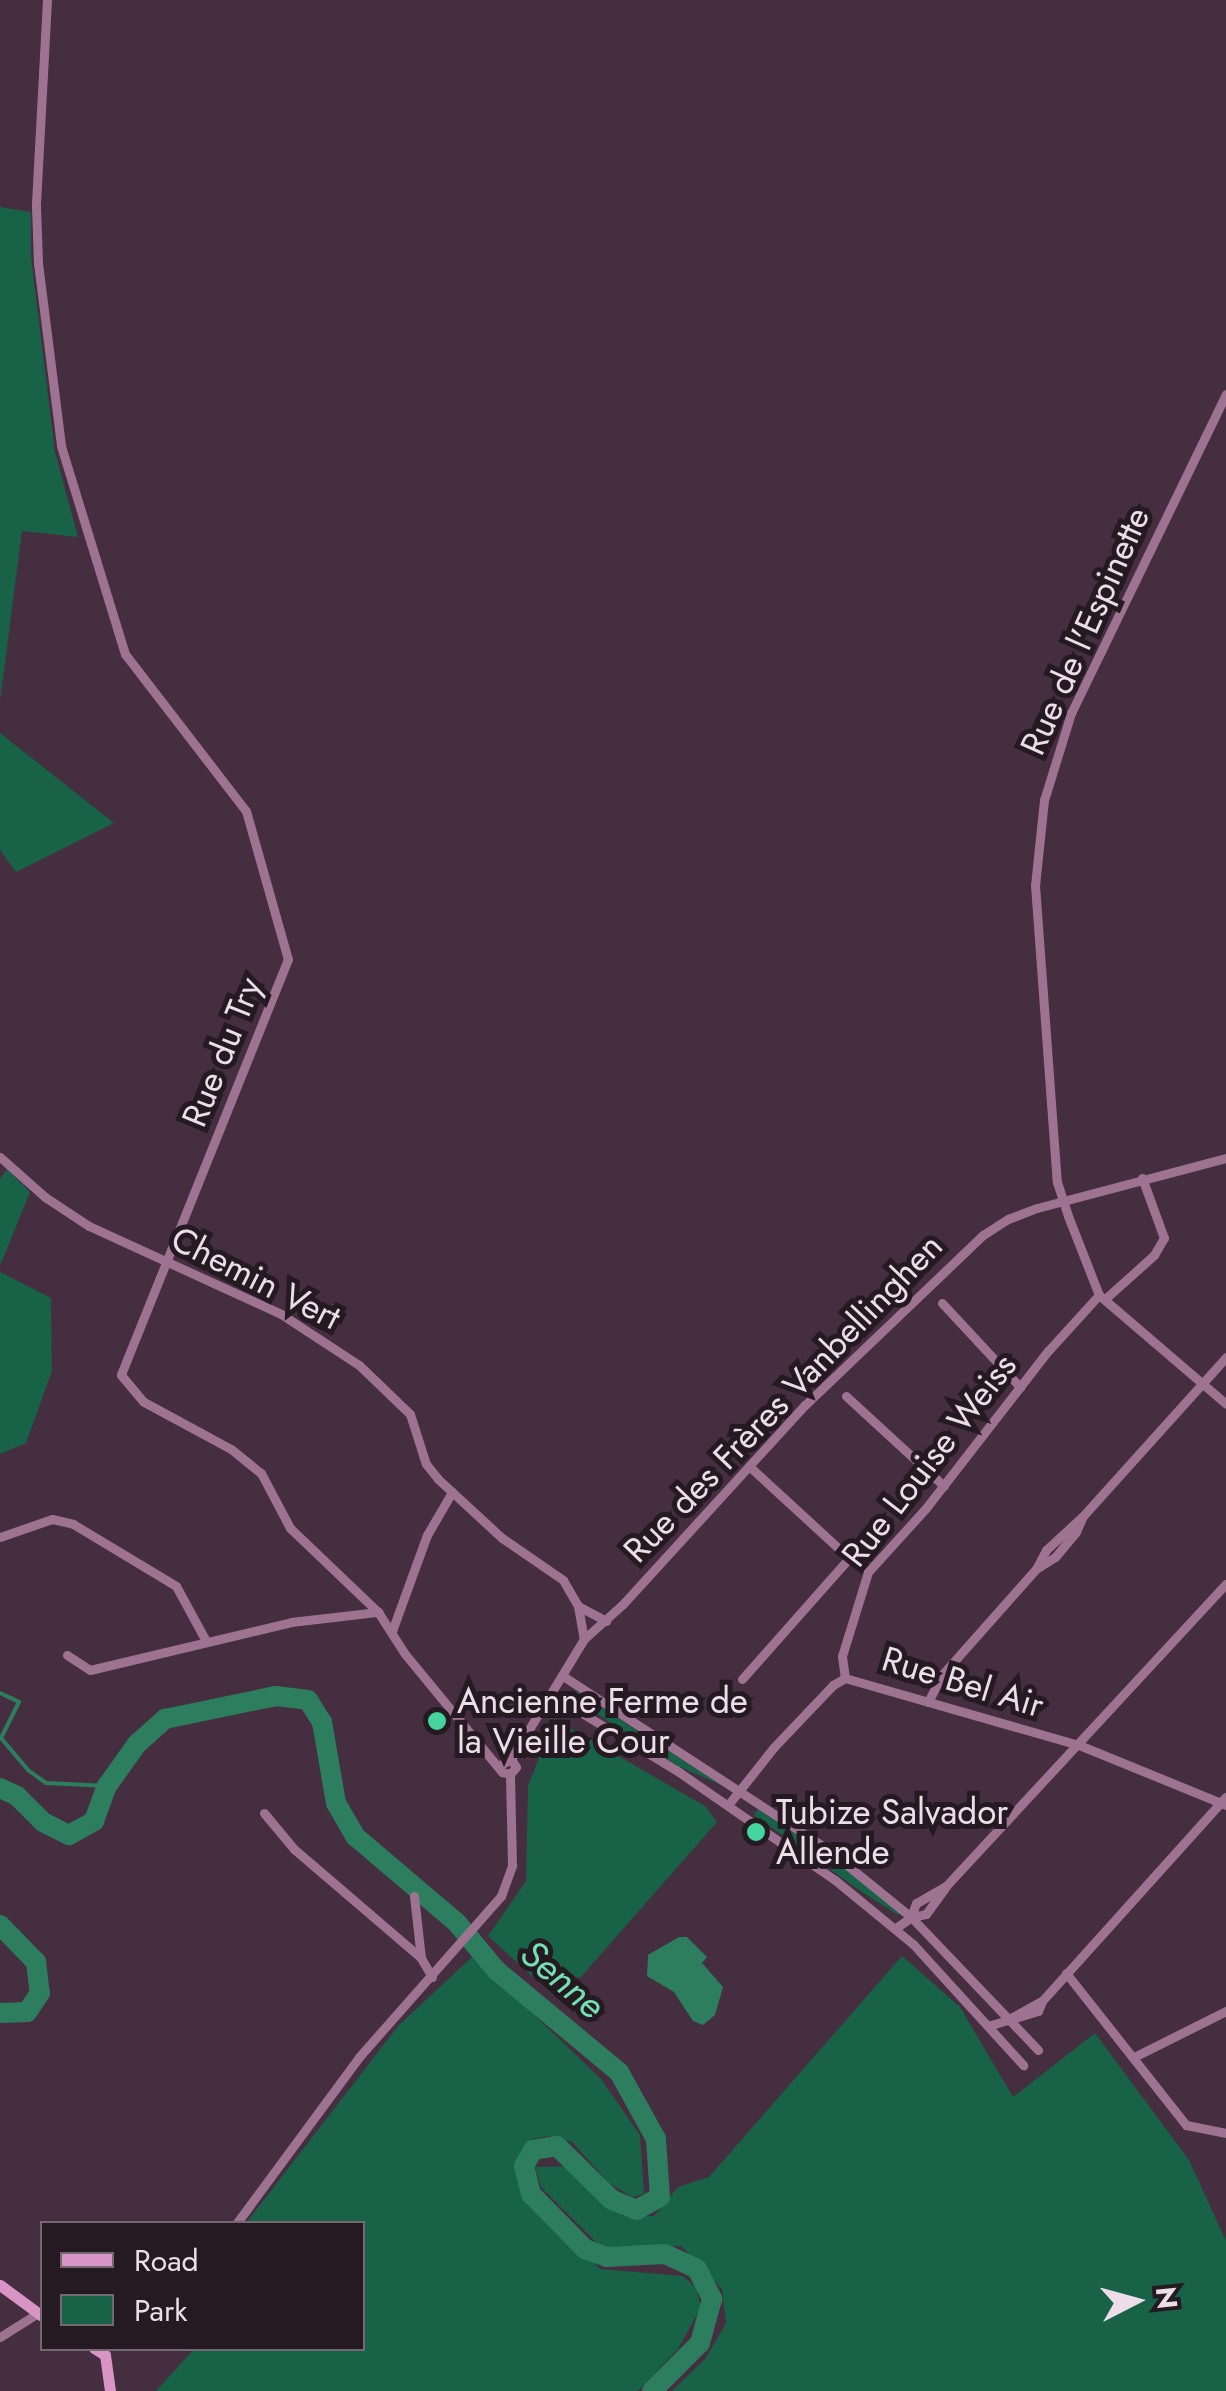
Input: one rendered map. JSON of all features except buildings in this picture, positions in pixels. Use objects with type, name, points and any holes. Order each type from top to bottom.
[{"type":"street","name":"Rue du Try","points":[[47,0],[36,206],[38,263],[60,446],[125,654],[246,812],[288,959],[121,1375],[144,1402],[231,1449],[261,1473],[290,1528],[378,1612],[406,1654],[500,1764]]},
{"type":"street","name":"Rue de l'Espinette","points":[[1102,1297],[1057,1182],[1036,923],[1036,854],[1044,800],[1071,713],[1226,394]]},
{"type":"street","name":"Chemin Vert","points":[[0,1157],[45,1196],[89,1226],[281,1314],[360,1365],[410,1414],[426,1464],[452,1492],[502,1538],[563,1580],[578,1606],[606,1621]]},
{"type":"street","name":"Rue des Frères Vanbellinghen","points":[[238,2221],[350,2068],[501,1896],[512,1865],[510,1774],[516,1766],[511,1759],[584,1640],[606,1621],[804,1405],[974,1242],[1008,1219],[1064,1200],[1226,1158]]},
{"type":"street","name":"Rue Louise Weiss","points":[[845,1678],[842,1656],[868,1572],[944,1486],[1020,1386],[1102,1297],[1154,1255],[1164,1238],[1142,1178]]},
{"type":"street","points":[[1102,1297],[1226,1404]]},
{"type":"street","points":[[942,1302],[1020,1386]]},
{"type":"street","points":[[928,1702],[941,1676],[1036,1569],[1055,1557],[1076,1532],[1083,1516],[1226,1357]]},
{"type":"street","points":[[846,1396],[944,1486]]},
{"type":"street","points":[[742,1679],[848,1558],[749,1466]]},
{"type":"street","points":[[392,1631],[426,1535],[452,1492]]},
{"type":"street","points":[[0,1537],[52,1518],[73,1524],[176,1586],[206,1641]]},
{"type":"street","points":[[896,1928],[911,1917],[926,1914],[946,1886],[1226,1584]]},
{"type":"street","points":[[578,1606],[584,1640]]},
{"type":"street","points":[[67,1654],[90,1670],[291,1622],[378,1612]]},
{"type":"street","points":[[563,1676],[826,1848],[911,1917],[1038,2050]]},
{"type":"street","name":"Rue Bel Air","points":[[728,1806],[774,1747],[845,1678],[1078,1745],[1224,1801]]},
{"type":"street","points":[[552,1695],[728,1806],[896,1928],[1024,2064]]},
{"type":"street","points":[[510,1774],[502,1772],[500,1764],[511,1759]]},
{"type":"street","points":[[991,2025],[1042,2000],[1224,1801]]},
{"type":"street","points":[[264,1813],[294,1849],[421,1958],[432,1977]]},
{"type":"street","points":[[414,1896],[421,1958]]},
{"type":"street","points":[[1066,1973],[1136,2056],[1186,2125],[1226,2132]]},
{"type":"street","points":[[1136,2056],[1181,2037],[1226,2010]]},
{"type":"street","points":[[0,2286],[40,2314],[0,2337]]},
{"type":"street","points":[[104,2351],[110,2391]]},
{"type":"green space","points":[[0,207],[31,212],[31,256],[55,452],[78,537],[22,531],[0,701]]},
{"type":"green space","points":[[0,733],[114,823],[16,872],[0,850]]},
{"type":"green space","points":[[7,1169],[30,1192],[0,1266],[0,1179]]},
{"type":"green space","points":[[0,1272],[51,1298],[52,1371],[26,1443],[0,1454]]},
{"type":"green space","points":[[576,1691],[723,1786],[678,1766],[572,1698]]},
{"type":"green space","points":[[554,1719],[705,1806],[717,1822],[580,1978],[571,1975],[553,1995],[488,1936],[526,1881],[528,1786]]},
{"type":"green space","points":[[758,1809],[830,1857],[902,1913],[898,1915],[862,1892],[754,1815]]},
{"type":"green space","points":[[473,1956],[601,2079],[640,2135],[644,2194],[632,2197],[609,2183],[572,2142],[549,2136],[533,2139],[524,2152],[518,2183],[600,2269],[683,2276],[696,2288],[701,2307],[678,2349],[638,2391],[156,2391],[192,2351],[365,2351],[365,2221],[248,2221],[398,2026]]},
{"type":"green space","points":[[902,1956],[960,2007],[1013,2097],[1095,2033],[1189,2160],[1226,2241],[1226,2391],[672,2391],[706,2358],[726,2323],[722,2289],[681,2246],[604,2250],[541,2187],[535,2167],[572,2166],[623,2216],[654,2216],[678,2187],[709,2177]]},
{"type":"shaded area","points":[[679,1937],[687,1937],[707,1957],[702,1963],[723,1987],[715,2015],[703,2025],[693,2021],[674,1992],[647,1976],[648,1955]]},
{"type":"waterway","points":[[0,1693],[19,1702],[1,1738],[28,1770],[46,1783],[107,1786]]},
{"type":"waterway","name":"Senne","points":[[0,1788],[17,1796],[43,1822],[69,1835],[94,1821],[107,1786],[137,1744],[165,1719],[276,1696],[308,1700],[322,1722],[336,1803],[356,1837],[457,1923],[496,1970],[619,2072],[656,2139],[660,2197],[637,2210],[612,2200],[557,2146],[533,2150],[524,2166],[531,2194],[585,2249],[607,2257],[665,2254],[697,2269],[712,2299],[700,2343],[652,2391]]},
{"type":"waterway","name":"Senne","points":[[0,1925],[36,1962],[40,1993],[27,2012],[0,2013]]},
{"type":"place","name":"Ancienne Ferme de la Vieille Cour","points":[[437,1721]]},
{"type":"place","name":"Tubize Salvador Allende","points":[[756,1832]]}]
